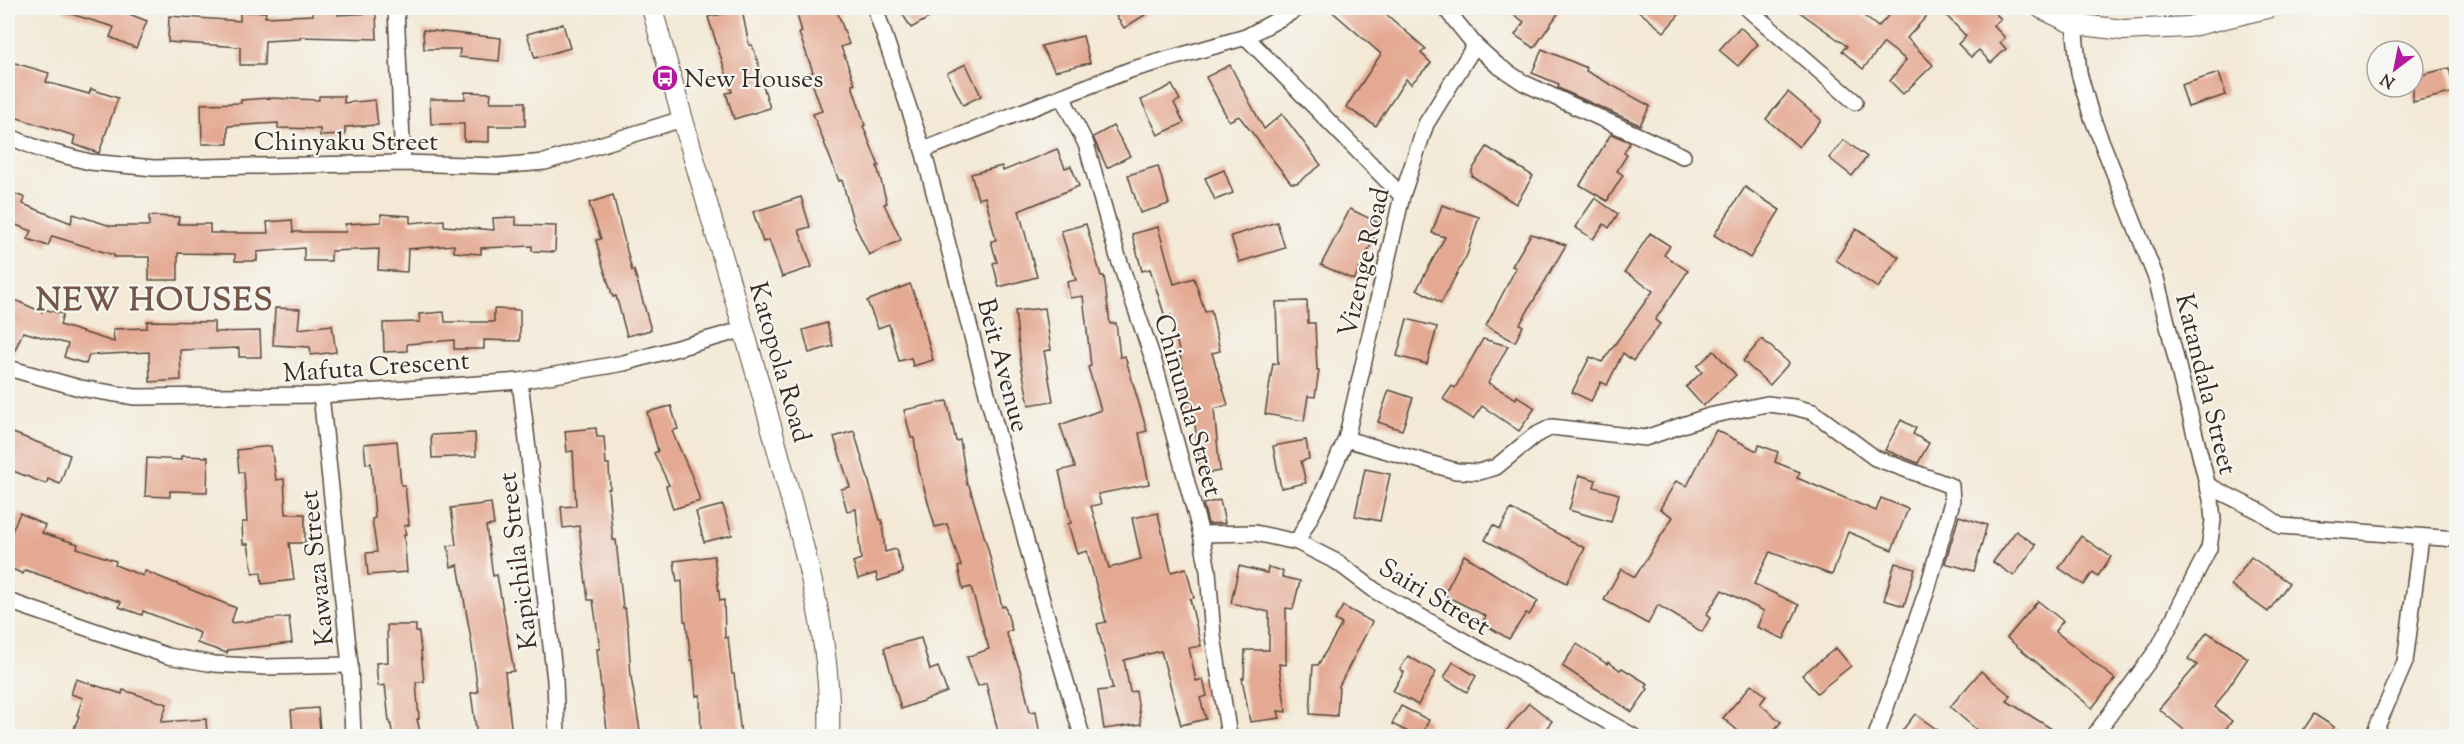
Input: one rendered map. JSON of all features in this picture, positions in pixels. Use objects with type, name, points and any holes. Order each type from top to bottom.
[{"type":"street","points":[[396,8],[403,164]]},
{"type":"street","name":"Katopola Road","points":[[652,8],[682,119],[745,329],[800,533],[822,633],[830,718],[829,736]]},
{"type":"street","name":"Beit Avenue","points":[[875,8],[923,150],[1037,583],[1082,736]]},
{"type":"street","points":[[923,150],[1130,70],[1246,37],[1299,8]]},
{"type":"street","points":[[1445,8],[1475,45],[1497,65],[1524,83],[1683,156]]},
{"type":"street","points":[[1746,8],[1855,102]]},
{"type":"street","points":[[2041,8],[2074,24],[2123,30],[2188,27],[2267,8]]},
{"type":"street","name":"Katandala Street","points":[[2074,24],[2079,73],[2091,116],[2156,278],[2207,485],[2213,521],[2210,548],[2159,647],[2094,736]]},
{"type":"street","points":[[1246,37],[1402,196]]},
{"type":"street","name":"Vizenge Road","points":[[1297,542],[1321,497],[1346,439],[1402,196],[1426,124],[1475,45]]},
{"type":"street","name":"Chinunda Street","points":[[1062,97],[1086,144],[1117,254],[1154,362],[1201,534],[1208,571],[1213,636],[1229,736]]},
{"type":"street","name":"Chinyaku Street","points":[[8,136],[39,149],[90,162],[154,168],[403,164],[499,166],[544,162],[682,119]]},
{"type":"street","name":"Mafuta Crescent","points":[[8,368],[80,388],[135,397],[321,395],[520,381],[624,363],[745,329]]},
{"type":"street","name":"Kapichila Street","points":[[520,381],[555,680],[557,736]]},
{"type":"street","name":"Kawaza Street","points":[[321,395],[350,665],[352,736]]},
{"type":"street","points":[[1346,439],[1456,471],[1479,472],[1496,467],[1534,436],[1552,427],[1645,438],[1709,416],[1767,404],[1813,412],[1875,458],[1951,486],[1952,502],[1927,590],[1876,736]]},
{"type":"street","points":[[2207,485],[2260,512],[2281,526],[2457,539]]},
{"type":"street","name":"Sairi Street","points":[[1201,534],[1255,533],[1297,542],[1337,562],[1377,592],[1633,736]]},
{"type":"street","points":[[2373,736],[2406,662],[2421,537]]},
{"type":"street","points":[[8,601],[168,656],[214,664],[266,667],[350,665]]},
{"type":"building","points":[[65,8],[114,8],[147,21],[136,48],[110,37],[114,27],[64,12]]},
{"type":"building","points":[[795,8],[836,8],[849,44],[841,47],[855,84],[852,85],[865,125],[863,126],[879,166],[877,166],[887,203],[884,204],[901,240],[869,255],[853,221],[842,180],[839,181],[813,114],[822,111],[809,74],[813,72],[799,33],[802,32]]},
{"type":"building","points":[[899,8],[947,8],[911,28]]},
{"type":"building","points":[[1111,8],[1156,8],[1124,28]]},
{"type":"building","points":[[1328,8],[1379,8],[1426,49],[1421,53],[1431,63],[1411,84],[1406,79],[1376,126],[1346,107],[1381,54]]},
{"type":"building","points":[[1504,8],[1562,8],[1534,48],[1515,35],[1524,22]]},
{"type":"building","points":[[1635,8],[1685,8],[1664,32]]},
{"type":"building","points":[[1794,8],[1854,8],[1878,27],[1895,8],[1934,8],[1907,38],[1933,65],[1903,94],[1890,81],[1906,60],[1884,43],[1863,69],[1842,51],[1847,46]]},
{"type":"building","points":[[1939,8],[1990,8],[2001,19],[1993,25],[2005,38],[2000,42],[2006,49],[1991,63],[1979,50],[1971,57],[1958,44],[1966,36]]},
{"type":"building","points":[[312,10],[338,10],[338,15],[376,13],[377,39],[300,37],[300,39],[265,41],[264,65],[240,65],[240,47],[168,42],[169,16],[240,21],[240,12],[266,12],[265,17],[313,15]]},
{"type":"building","points":[[742,10],[749,45],[752,45],[760,68],[758,69],[770,108],[734,119],[726,93],[732,92],[708,17]]},
{"type":"building","points":[[563,24],[570,48],[535,58],[527,34]]},
{"type":"building","points":[[1740,27],[1758,44],[1738,66],[1719,50]]},
{"type":"building","points":[[423,30],[501,38],[499,61],[459,57],[460,49],[424,49]]},
{"type":"building","points":[[1083,36],[1090,63],[1055,71],[1041,46]]},
{"type":"building","points":[[1542,49],[1587,68],[1586,71],[1650,106],[1640,125],[1558,88],[1559,84],[1532,73]]},
{"type":"building","points":[[8,61],[49,73],[46,82],[89,94],[91,89],[118,98],[99,153],[73,144],[75,136],[8,115]]},
{"type":"building","points":[[966,64],[981,96],[963,105],[947,73]]},
{"type":"building","points":[[1230,65],[1264,129],[1282,114],[1321,165],[1297,183],[1291,183],[1239,116],[1229,121],[1206,77]]},
{"type":"building","points":[[2449,68],[2455,92],[2413,102],[2413,99],[2425,99],[2425,74]]},
{"type":"building","points":[[2219,73],[2226,95],[2188,107],[2181,85]]},
{"type":"building","points":[[1172,85],[1180,100],[1174,103],[1184,123],[1158,135],[1141,100]]},
{"type":"building","points":[[465,92],[491,93],[490,102],[525,102],[525,126],[489,126],[489,142],[464,141],[464,124],[431,124],[430,99],[465,99]]},
{"type":"building","points":[[1788,92],[1821,120],[1799,147],[1766,119]]},
{"type":"building","points":[[319,96],[344,96],[344,103],[375,100],[378,125],[345,127],[345,135],[320,136],[320,129],[278,128],[278,123],[228,126],[228,144],[202,144],[201,104],[241,103],[241,100],[269,98],[319,100]]},
{"type":"building","points":[[1113,126],[1130,156],[1107,168],[1093,137]]},
{"type":"building","points":[[1611,134],[1630,142],[1624,153],[1627,155],[1617,171],[1623,175],[1607,201],[1580,185]]},
{"type":"building","points":[[1844,140],[1867,157],[1852,176],[1829,158]]},
{"type":"building","points":[[1487,147],[1533,176],[1516,204],[1472,176],[1472,170]]},
{"type":"building","points":[[1057,149],[1065,168],[1071,166],[1079,186],[1019,211],[1037,277],[999,287],[993,263],[997,262],[991,241],[996,240],[985,197],[978,199],[971,174],[1002,166],[1003,171]]},
{"type":"building","points":[[1158,166],[1169,204],[1140,213],[1128,175]]},
{"type":"building","points":[[1224,170],[1233,193],[1215,200],[1205,178]]},
{"type":"building","points":[[1745,187],[1780,210],[1750,258],[1714,235]]},
{"type":"building","points":[[8,191],[25,198],[23,204],[71,223],[73,214],[111,226],[149,226],[149,216],[179,217],[178,224],[210,224],[210,233],[268,233],[267,222],[292,220],[293,232],[346,232],[345,224],[381,222],[381,214],[410,216],[410,223],[444,220],[444,226],[494,230],[493,218],[516,217],[516,225],[556,226],[555,252],[532,251],[532,246],[481,248],[481,254],[454,252],[454,245],[408,249],[407,272],[378,270],[379,249],[331,251],[331,261],[304,261],[304,248],[257,252],[257,261],[235,261],[235,254],[178,253],[178,280],[149,280],[149,257],[114,257],[114,255],[52,236],[48,246],[28,239],[32,231],[16,225],[10,242],[8,241]]},
{"type":"building","points":[[613,195],[632,271],[634,270],[651,330],[627,336],[616,296],[613,297],[601,260],[596,240],[601,239],[589,203]]},
{"type":"building","points":[[801,197],[810,227],[799,230],[812,267],[782,277],[769,240],[763,242],[753,212]]},
{"type":"building","points":[[1595,198],[1618,214],[1609,228],[1604,224],[1593,239],[1575,227]]},
{"type":"building","points":[[1442,205],[1479,217],[1467,255],[1441,303],[1417,289],[1445,237],[1432,233]]},
{"type":"building","points":[[1350,209],[1381,224],[1354,280],[1321,265]]},
{"type":"building","points":[[1277,222],[1285,248],[1239,262],[1231,236]]},
{"type":"building","points":[[1086,224],[1101,276],[1104,276],[1110,324],[1116,323],[1120,357],[1125,356],[1147,431],[1139,433],[1149,484],[1098,494],[1101,504],[1091,506],[1109,568],[1141,559],[1132,518],[1158,513],[1171,572],[1186,568],[1194,598],[1190,599],[1201,646],[1189,648],[1196,681],[1203,679],[1207,696],[1200,698],[1206,719],[1181,725],[1161,651],[1124,660],[1130,692],[1136,691],[1141,724],[1104,729],[1098,691],[1113,689],[1097,624],[1106,622],[1087,551],[1077,554],[1068,524],[1071,523],[1059,471],[1075,467],[1060,425],[1101,410],[1088,367],[1091,366],[1083,296],[1070,298],[1067,282],[1076,280],[1061,231]]},
{"type":"building","points":[[1158,227],[1174,284],[1194,278],[1205,312],[1211,310],[1220,351],[1212,353],[1228,405],[1214,409],[1220,471],[1200,474],[1194,415],[1186,418],[1178,390],[1187,387],[1171,315],[1165,317],[1150,269],[1142,271],[1132,234]]},
{"type":"building","points":[[1856,229],[1899,257],[1878,288],[1836,260]]},
{"type":"building","points":[[1650,233],[1670,246],[1664,255],[1688,271],[1655,320],[1660,324],[1633,361],[1623,353],[1607,385],[1601,382],[1591,401],[1572,392],[1590,357],[1602,362],[1653,291],[1625,272]]},
{"type":"building","points":[[1531,234],[1566,245],[1520,324],[1523,326],[1515,342],[1486,326],[1516,268],[1512,266]]},
{"type":"building","points":[[910,284],[919,307],[933,360],[913,366],[911,358],[899,361],[889,324],[878,328],[867,301]]},
{"type":"building","points":[[8,297],[42,312],[43,309],[63,314],[60,325],[114,342],[113,329],[147,328],[147,321],[214,322],[214,332],[260,331],[261,357],[239,357],[239,348],[180,350],[181,380],[150,382],[149,352],[89,355],[86,364],[64,357],[68,344],[23,332],[11,359],[8,358]]},
{"type":"building","points":[[1307,301],[1308,323],[1315,323],[1317,370],[1319,370],[1315,397],[1308,396],[1304,421],[1265,414],[1273,363],[1278,364],[1276,302]]},
{"type":"building","points":[[275,308],[300,309],[298,329],[332,325],[336,352],[311,355],[310,347],[273,345]]},
{"type":"building","points":[[1045,308],[1051,350],[1044,351],[1053,401],[1029,405],[1021,364],[1015,311]]},
{"type":"building","points":[[494,309],[520,310],[520,341],[484,340],[484,349],[454,349],[454,340],[407,344],[407,351],[384,352],[383,323],[420,322],[419,314],[444,312],[445,322],[494,322]]},
{"type":"building","points":[[1407,319],[1437,327],[1427,364],[1397,356]]},
{"type":"building","points":[[827,323],[833,346],[809,353],[803,330]]},
{"type":"building","points":[[1483,339],[1508,346],[1488,383],[1516,399],[1517,396],[1535,408],[1519,431],[1482,406],[1473,419],[1443,399],[1452,386],[1455,388]]},
{"type":"building","points":[[1762,339],[1789,363],[1770,385],[1743,361]]},
{"type":"building","points":[[1714,351],[1736,375],[1703,406],[1686,387],[1702,372],[1697,366]]},
{"type":"building","points":[[1389,390],[1413,398],[1402,430],[1378,422]]},
{"type":"building","points":[[947,401],[956,441],[960,440],[967,485],[969,485],[988,549],[1002,607],[1005,606],[1012,630],[1006,632],[1020,670],[1030,712],[1036,711],[1040,736],[999,736],[986,683],[978,686],[967,657],[989,649],[971,587],[963,589],[958,567],[961,566],[947,524],[935,527],[919,470],[914,438],[911,438],[904,410]]},
{"type":"building","points":[[671,406],[678,429],[672,431],[700,501],[673,509],[666,486],[669,485],[654,453],[658,451],[647,412]]},
{"type":"building","points":[[1901,420],[1916,428],[1913,434],[1929,443],[1918,463],[1885,450]]},
{"type":"building","points":[[596,428],[597,437],[604,437],[606,464],[609,464],[610,489],[608,489],[613,540],[616,540],[623,608],[625,608],[628,629],[631,677],[641,736],[608,736],[597,649],[600,649],[593,600],[588,600],[579,526],[563,528],[561,507],[576,506],[573,451],[567,452],[565,431]]},
{"type":"building","points":[[1716,430],[1757,451],[1759,445],[1778,452],[1775,462],[1800,472],[1797,478],[1876,511],[1881,498],[1908,509],[1892,550],[1848,532],[1832,575],[1770,552],[1754,584],[1799,605],[1784,639],[1757,627],[1764,611],[1722,590],[1706,615],[1710,618],[1702,632],[1658,605],[1648,624],[1604,600],[1621,569],[1635,577],[1673,517],[1660,509],[1676,481],[1687,486]]},
{"type":"building","points":[[8,431],[70,455],[60,484],[48,479],[46,484],[8,469]]},
{"type":"building","points":[[854,431],[880,520],[882,520],[885,552],[896,549],[903,573],[878,581],[876,573],[858,579],[853,562],[861,559],[856,509],[847,511],[841,489],[850,487],[834,437]]},
{"type":"building","points":[[475,433],[476,456],[432,458],[431,435]]},
{"type":"building","points":[[1306,440],[1309,459],[1301,461],[1306,483],[1281,488],[1273,446]]},
{"type":"building","points":[[397,441],[401,485],[405,485],[409,525],[404,526],[407,572],[368,575],[366,553],[377,552],[372,519],[375,518],[371,463],[366,464],[364,444]]},
{"type":"building","points":[[271,446],[276,480],[284,479],[286,514],[305,514],[305,543],[289,543],[294,580],[262,584],[261,572],[253,573],[248,544],[243,544],[242,522],[247,522],[244,472],[239,472],[237,450]]},
{"type":"building","points":[[181,456],[208,457],[207,492],[170,491],[170,497],[145,496],[147,458],[181,460]]},
{"type":"building","points":[[1365,469],[1390,474],[1380,521],[1355,516]]},
{"type":"building","points":[[1579,475],[1596,480],[1594,487],[1619,494],[1611,522],[1569,510]]},
{"type":"building","points":[[1220,500],[1225,523],[1208,524],[1203,504]]},
{"type":"building","points":[[491,503],[494,525],[486,526],[493,576],[497,575],[514,671],[505,672],[512,736],[477,736],[471,693],[478,692],[471,639],[458,565],[451,567],[448,546],[456,545],[451,508]]},
{"type":"building","points":[[723,505],[732,535],[704,542],[696,512]]},
{"type":"building","points":[[1511,509],[1585,548],[1567,583],[1485,540],[1493,525],[1500,529]]},
{"type":"building","points":[[20,513],[45,525],[42,533],[78,544],[77,548],[116,561],[115,565],[143,576],[145,571],[236,608],[231,623],[289,617],[292,643],[228,650],[227,653],[197,643],[200,633],[143,611],[142,615],[119,607],[121,602],[25,570],[23,574],[8,567],[8,540]]},
{"type":"building","points":[[1959,516],[1987,525],[1974,571],[1945,563]]},
{"type":"building","points":[[2016,531],[2036,545],[2014,576],[1993,562]]},
{"type":"building","points":[[2081,536],[2111,557],[2098,576],[2093,572],[2084,585],[2059,568]]},
{"type":"building","points":[[1464,555],[1538,601],[1529,615],[1526,613],[1509,639],[1482,623],[1486,616],[1444,595]]},
{"type":"building","points":[[714,556],[720,601],[724,600],[725,638],[728,637],[741,735],[701,736],[700,695],[696,696],[693,660],[691,660],[686,621],[684,621],[682,581],[677,582],[674,561]]},
{"type":"building","points":[[2251,557],[2289,583],[2268,612],[2231,585]]},
{"type":"building","points":[[1895,563],[1915,569],[1904,606],[1884,600]]},
{"type":"building","points":[[1239,566],[1267,573],[1268,567],[1283,571],[1282,577],[1300,581],[1293,609],[1286,608],[1286,665],[1279,664],[1286,712],[1278,711],[1280,718],[1250,722],[1242,678],[1244,678],[1245,650],[1269,650],[1269,612],[1231,603]]},
{"type":"building","points":[[2038,601],[2063,621],[2055,631],[2115,679],[2092,708],[2007,638]]},
{"type":"building","points":[[1343,606],[1372,622],[1339,686],[1337,716],[1310,714],[1313,665],[1318,665],[1342,624],[1335,620]]},
{"type":"building","points":[[387,625],[416,625],[416,632],[419,632],[424,682],[416,682],[419,719],[417,719],[421,736],[393,736],[385,685],[378,686],[376,663],[388,662]]},
{"type":"building","points":[[2207,632],[2248,658],[2215,707],[2232,721],[2220,736],[2202,736],[2194,730],[2190,735],[2159,709],[2197,665],[2188,659]]},
{"type":"building","points":[[921,638],[930,670],[938,667],[947,692],[901,709],[884,648]]},
{"type":"building","points":[[1577,644],[1607,664],[1608,662],[1620,670],[1622,668],[1648,684],[1646,687],[1648,689],[1632,712],[1562,666]]},
{"type":"building","points":[[1836,648],[1851,666],[1817,693],[1802,675]]},
{"type":"building","points":[[1408,656],[1436,672],[1418,705],[1393,691],[1404,672],[1400,669]]},
{"type":"building","points":[[1453,662],[1476,676],[1467,692],[1444,678]]},
{"type":"building","points":[[1981,671],[2011,696],[2007,701],[2063,736],[1984,736],[1950,707]]},
{"type":"building","points":[[76,679],[122,694],[123,690],[167,704],[161,722],[206,719],[207,736],[71,736],[83,698],[71,694]]},
{"type":"building","points":[[1752,684],[1766,696],[1760,704],[1781,722],[1769,736],[1744,736],[1723,718]]},
{"type":"building","points":[[1529,703],[1552,721],[1540,736],[1502,736]]},
{"type":"building","points":[[1401,706],[1429,720],[1421,736],[1416,736],[1392,724]]},
{"type":"building","points":[[318,708],[320,731],[293,733],[291,710]]},
{"type":"building","points":[[1915,714],[1946,736],[1898,736]]},
{"type":"building","points":[[2314,714],[2334,727],[2327,736],[2299,736]]},
{"type":"place","name":"New Houses","points":[[665,78]]},
{"type":"district","name":"NEW HOUSES","points":[[155,299]]}]
